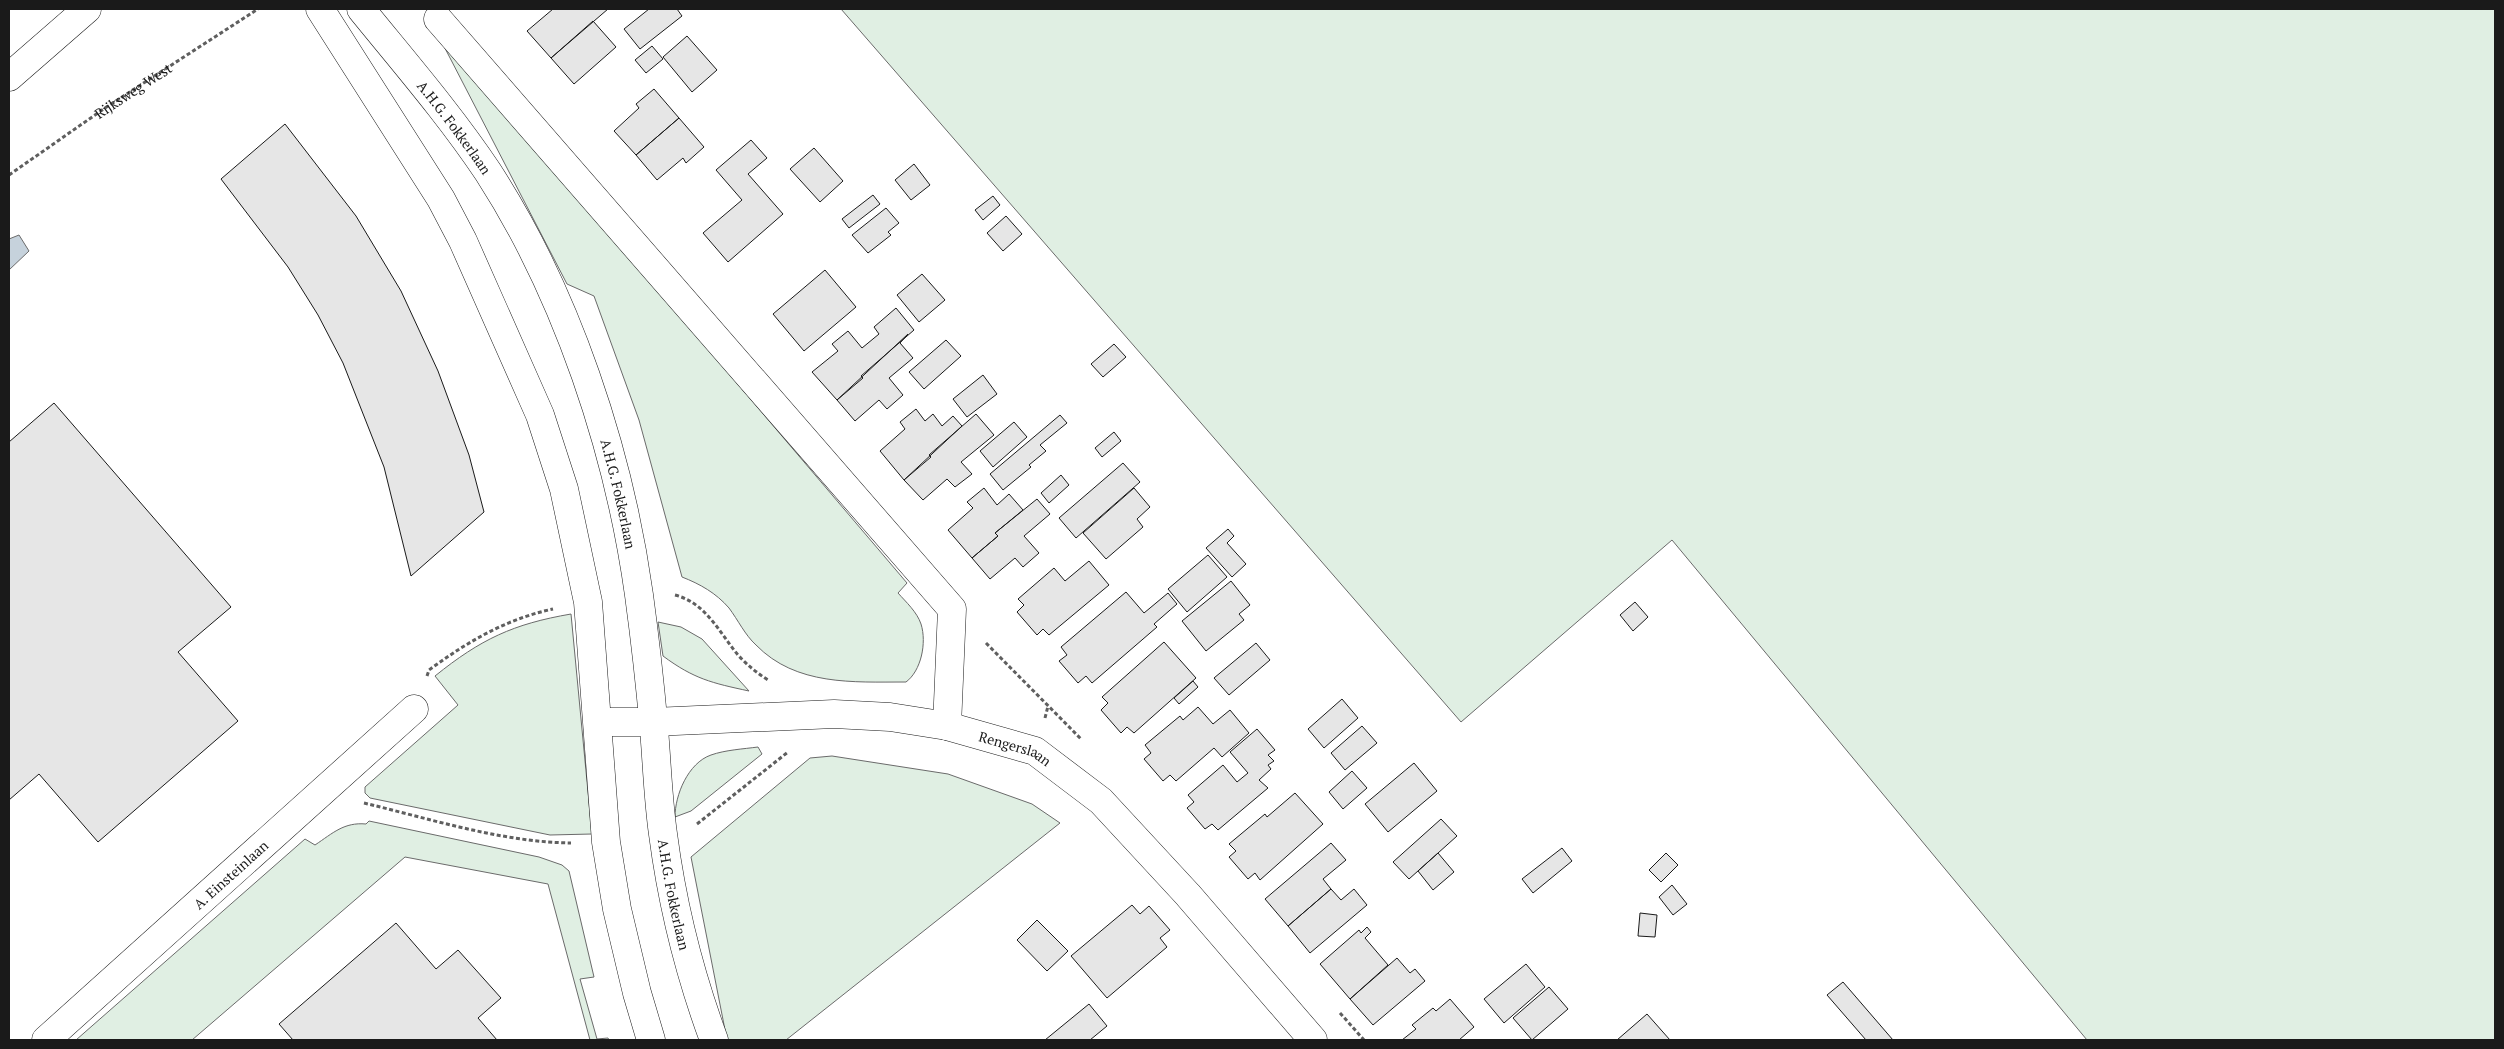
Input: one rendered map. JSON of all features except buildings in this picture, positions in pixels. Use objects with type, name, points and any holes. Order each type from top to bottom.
[{"type":"main road","points":[[9,77],[87,9]]},
{"type":"main road","points":[[320,9],[441,199],[463,241],[540,415],[564,489],[588,602],[606,842],[617,909],[637,993],[651,1040]]},
{"type":"main road","name":"A.H.G. Fokkerlaan","points":[[361,9],[430,95],[488,172],[536,256],[559,310],[602,427],[619,486],[638,594],[653,722],[662,834],[668,867],[684,936],[714,1040]]},
{"type":"main road","points":[[438,20],[952,609],[947,726]]},
{"type":"main road","name":"A. Einsteinlaan","points":[[46,1040],[414,709]]},
{"type":"main road","name":"Rengerslaan","points":[[598,722],[653,722],[834,714],[890,717],[947,726],[1035,750],[1101,801],[1188,895],[1313,1040]]},
{"type":"path","name":"Rijksweg West","points":[[9,175],[105,108],[258,9]]},
{"type":"path","points":[[952,609],[1048,706]]},
{"type":"green space","points":[[841,9],[2495,9],[2495,1040],[2087,1040],[1672,540],[1461,722]]},
{"type":"green space","points":[[434,27],[907,583],[898,593],[917,615],[923,631],[923,648],[916,671],[906,682],[826,679],[807,675],[789,668],[772,658],[752,641],[729,608],[719,598],[701,586],[682,577],[639,420],[594,296],[567,284]]},
{"type":"green space","points":[[571,614],[592,834],[550,835],[370,798],[365,793],[365,787],[458,705],[435,676],[467,652],[498,635],[532,623]]},
{"type":"green space","points":[[658,622],[681,627],[702,639],[749,691],[694,675],[663,656]]},
{"type":"green space","points":[[758,747],[762,754],[691,811],[675,817],[677,799],[684,781],[703,759],[716,753]]},
{"type":"green space","points":[[832,756],[948,774],[1032,804],[1060,823],[786,1040],[727,1040],[691,857],[810,758]]},
{"type":"green space","points":[[369,821],[539,857],[562,865],[569,871],[594,977],[580,979],[597,1039],[608,1038],[609,1040],[590,1040],[548,884],[405,857],[192,1040],[76,1040],[305,839],[315,845],[345,827],[366,824]]},
{"type":"shaded area","points":[[19,235],[29,251],[9,270],[9,239]]}]
